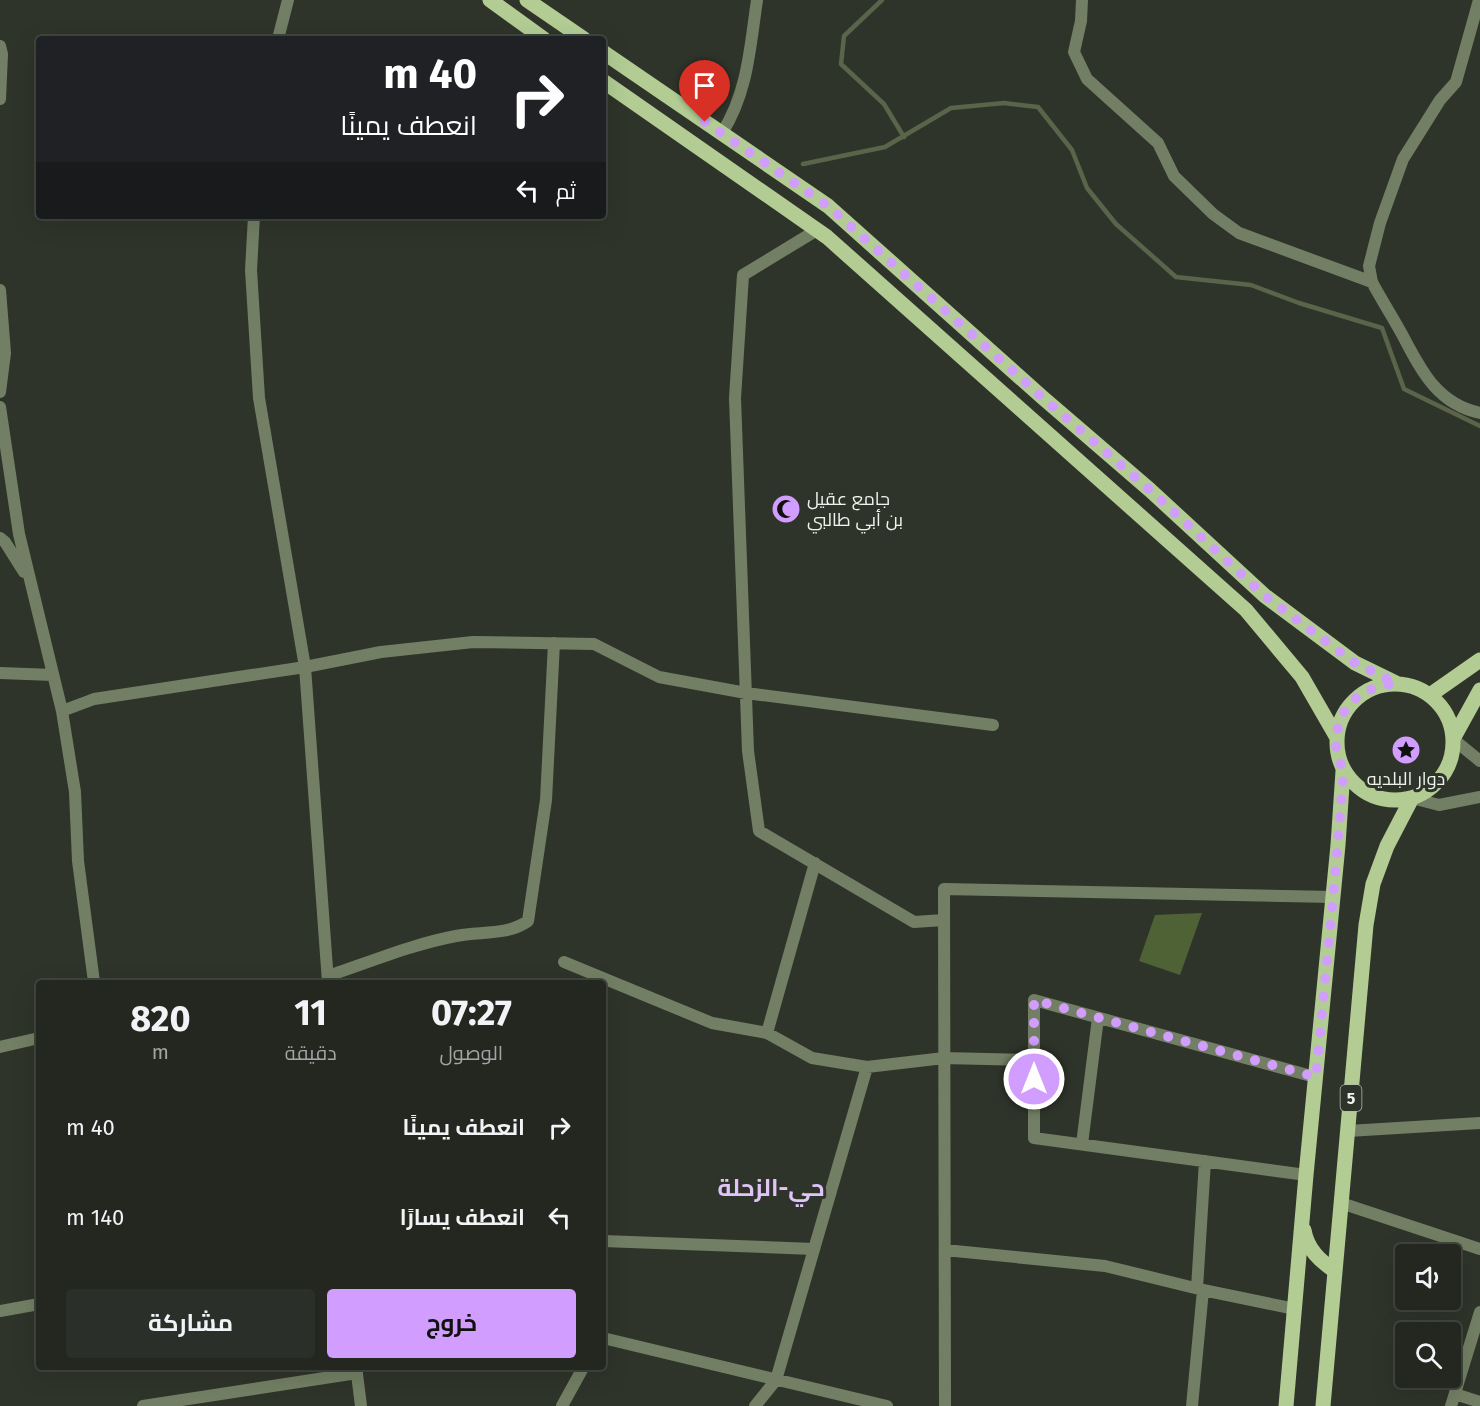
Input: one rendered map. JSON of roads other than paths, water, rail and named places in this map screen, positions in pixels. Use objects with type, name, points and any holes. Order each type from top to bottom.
[{"type":"main road","points":[[490,0],[540,36]]},
{"type":"main road","points":[[527,0],[580,36]]},
{"type":"main road","points":[[606,54],[828,206],[1150,490],[1265,596],[1355,663],[1396,683],[1414,686],[1430,695],[1442,707],[1450,722],[1453,739],[1451,758],[1443,776],[1429,790],[1412,798],[1392,801],[1373,796],[1356,786],[1343,771],[1337,754],[1336,736],[1342,715],[1356,698],[1374,687],[1396,683]]},
{"type":"main road","points":[[606,83],[827,237],[1246,610],[1302,677],[1336,736]]},
{"type":"main road","points":[[1430,695],[1480,660]]},
{"type":"main road","points":[[1453,739],[1480,690]]},
{"type":"main road","name":"5","points":[[1286,1406],[1343,771]]},
{"type":"main road","name":"5","points":[[1323,1406],[1366,925],[1373,884],[1387,846],[1412,798]]},
{"type":"main road","points":[[1302,1221],[1305,1237],[1312,1251],[1322,1263],[1335,1271]]},
{"type":"street","points":[[279,36],[288,0]]},
{"type":"street","points":[[722,134],[731,120],[744,85],[757,0]]},
{"type":"street","points":[[1082,0],[1081,21],[1074,52],[1087,79],[1158,143],[1174,176],[1213,213],[1239,233],[1372,282]]},
{"type":"street","points":[[1479,0],[1456,82],[1440,100],[1402,159],[1380,223],[1369,266],[1372,282],[1419,367],[1433,387],[1452,401],[1480,413]]},
{"type":"street","points":[[0,46],[2,54],[0,99]]},
{"type":"street","points":[[254,219],[252,270],[259,398],[305,667],[328,979],[421,945],[457,936],[519,928],[528,921],[546,801],[554,643]]},
{"type":"street","points":[[817,230],[743,275],[735,398],[748,751],[759,831],[914,922],[944,921]]},
{"type":"street","points":[[0,290],[6,353],[0,386]]},
{"type":"street","points":[[0,406],[19,534],[62,711],[75,792],[78,861],[94,980]]},
{"type":"street","points":[[0,538],[5,542],[31,583]]},
{"type":"street","points":[[62,711],[94,699],[305,667],[381,652],[472,642],[554,643],[594,644],[659,677],[746,693],[993,725]]},
{"type":"street","points":[[0,672],[53,675]]},
{"type":"street","points":[[1453,739],[1480,761]]},
{"type":"street","points":[[1412,798],[1439,805],[1480,797]]},
{"type":"street","points":[[767,1033],[815,863]]},
{"type":"street","points":[[945,1406],[944,889],[1333,897]]},
{"type":"street","points":[[564,962],[712,1023],[767,1033],[812,1058],[867,1067],[944,1058],[1034,1060]]},
{"type":"street","points":[[1306,1174],[1034,1138],[1034,1000],[1316,1077]]},
{"type":"street","points":[[1082,1144],[1098,1018]]},
{"type":"street","points":[[0,1047],[36,1039]]},
{"type":"street","points":[[755,1406],[776,1380],[867,1067]]},
{"type":"street","points":[[1348,1131],[1480,1123]]},
{"type":"street","points":[[1192,1406],[1205,1161]]},
{"type":"street","points":[[1341,1203],[1480,1249]]},
{"type":"street","points":[[606,1241],[814,1249]]},
{"type":"street","points":[[945,1251],[1105,1266],[1294,1309]]},
{"type":"street","points":[[0,1311],[36,1305]]},
{"type":"street","points":[[1480,1312],[1453,1400],[1480,1402]]},
{"type":"street","points":[[606,1339],[887,1406]]},
{"type":"street","points":[[143,1406],[356,1370],[361,1406]]},
{"type":"street","points":[[562,1406],[582,1370]]},
{"type":"waterway","points":[[882,0],[844,36],[841,64],[884,104],[904,137]]},
{"type":"waterway","points":[[803,164],[885,147],[951,108],[1004,103],[1038,107],[1072,150],[1087,188],[1116,224],[1176,277],[1251,285],[1299,303],[1382,328],[1404,389],[1480,426]]},
{"type":"place","name":"جامع عقيل بن أبي طالبي","points":[[786,509]]},
{"type":"place","name":"دوار البلديه","points":[[1406,750]]},
{"type":"district","name":"حي-الزحلة","points":[[771,1188]]}]
